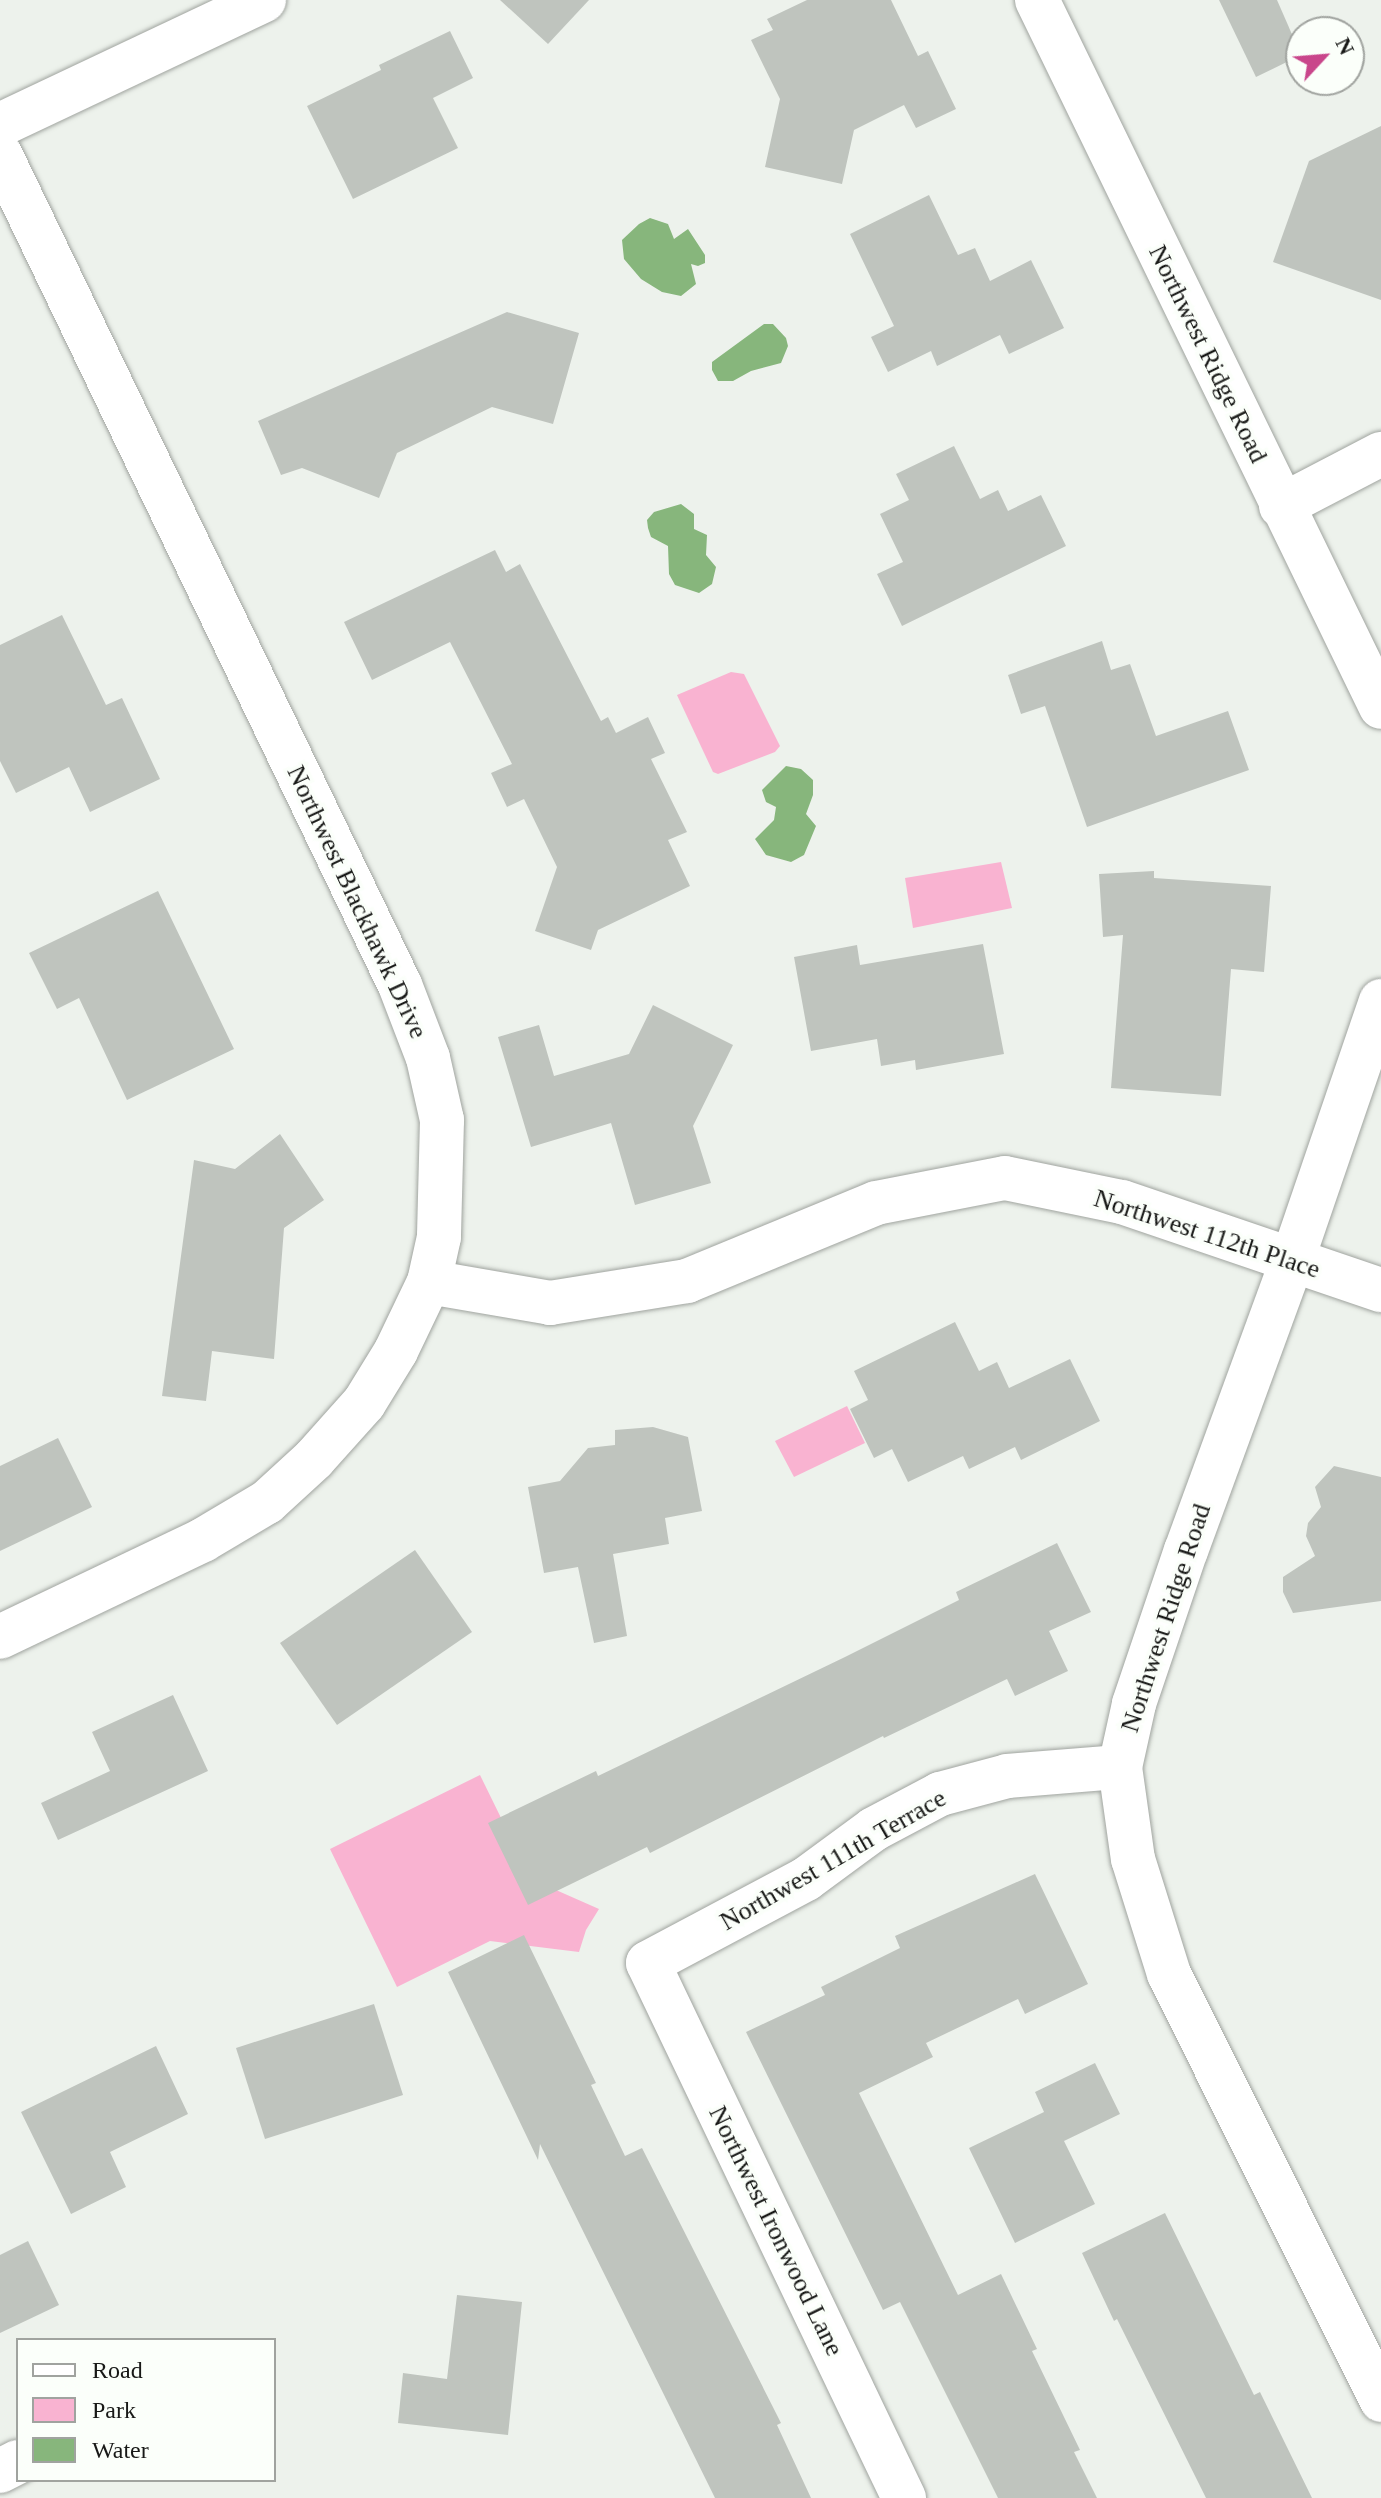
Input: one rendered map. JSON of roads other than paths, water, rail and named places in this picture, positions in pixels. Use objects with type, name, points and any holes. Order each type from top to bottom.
[{"type":"street","points":[[0,125],[264,0]]},
{"type":"street","name":"Northwest Ridge Road","points":[[1037,0],[1381,707]]},
{"type":"street","name":"Northwest Blackhawk Drive","points":[[0,154],[411,1014],[428,1058],[442,1120],[439,1237],[429,1282],[396,1351],[364,1403],[314,1459],[267,1502],[203,1540],[0,1637]]},
{"type":"street","points":[[1281,506],[1381,454]]},
{"type":"street","name":"Northwest Ridge Road","points":[[1381,1001],[1139,1690],[1120,1767],[1133,1859],[1169,1974],[1381,2400]]},
{"type":"street","name":"Northwest 112th Place","points":[[429,1282],[550,1303],[687,1281],[876,1203],[1005,1178],[1122,1202],[1381,1290]]},
{"type":"street","name":"Northwest 111th Terrace","points":[[648,1963],[806,1879],[874,1829],[940,1794],[1007,1776],[1120,1767]]},
{"type":"street","name":"Northwest Ironwood Lane","points":[[648,1963],[904,2498]]},
{"type":"water","points":[[650,218],[668,224],[674,239],[688,229],[705,255],[705,263],[698,266],[691,264],[696,284],[681,296],[662,292],[641,279],[624,259],[622,240]]},
{"type":"water","points":[[764,324],[773,324],[786,338],[788,346],[781,363],[751,371],[733,381],[718,381],[712,370],[712,362]]},
{"type":"water","points":[[681,504],[694,514],[694,529],[707,535],[706,555],[716,567],[712,584],[699,593],[675,585],[669,574],[668,546],[651,537],[648,528],[647,520],[654,512]]},
{"type":"water","points":[[786,766],[801,769],[813,780],[813,795],[806,814],[816,826],[804,855],[791,862],[766,855],[755,839],[774,820],[776,807],[766,802],[762,790]]}]
